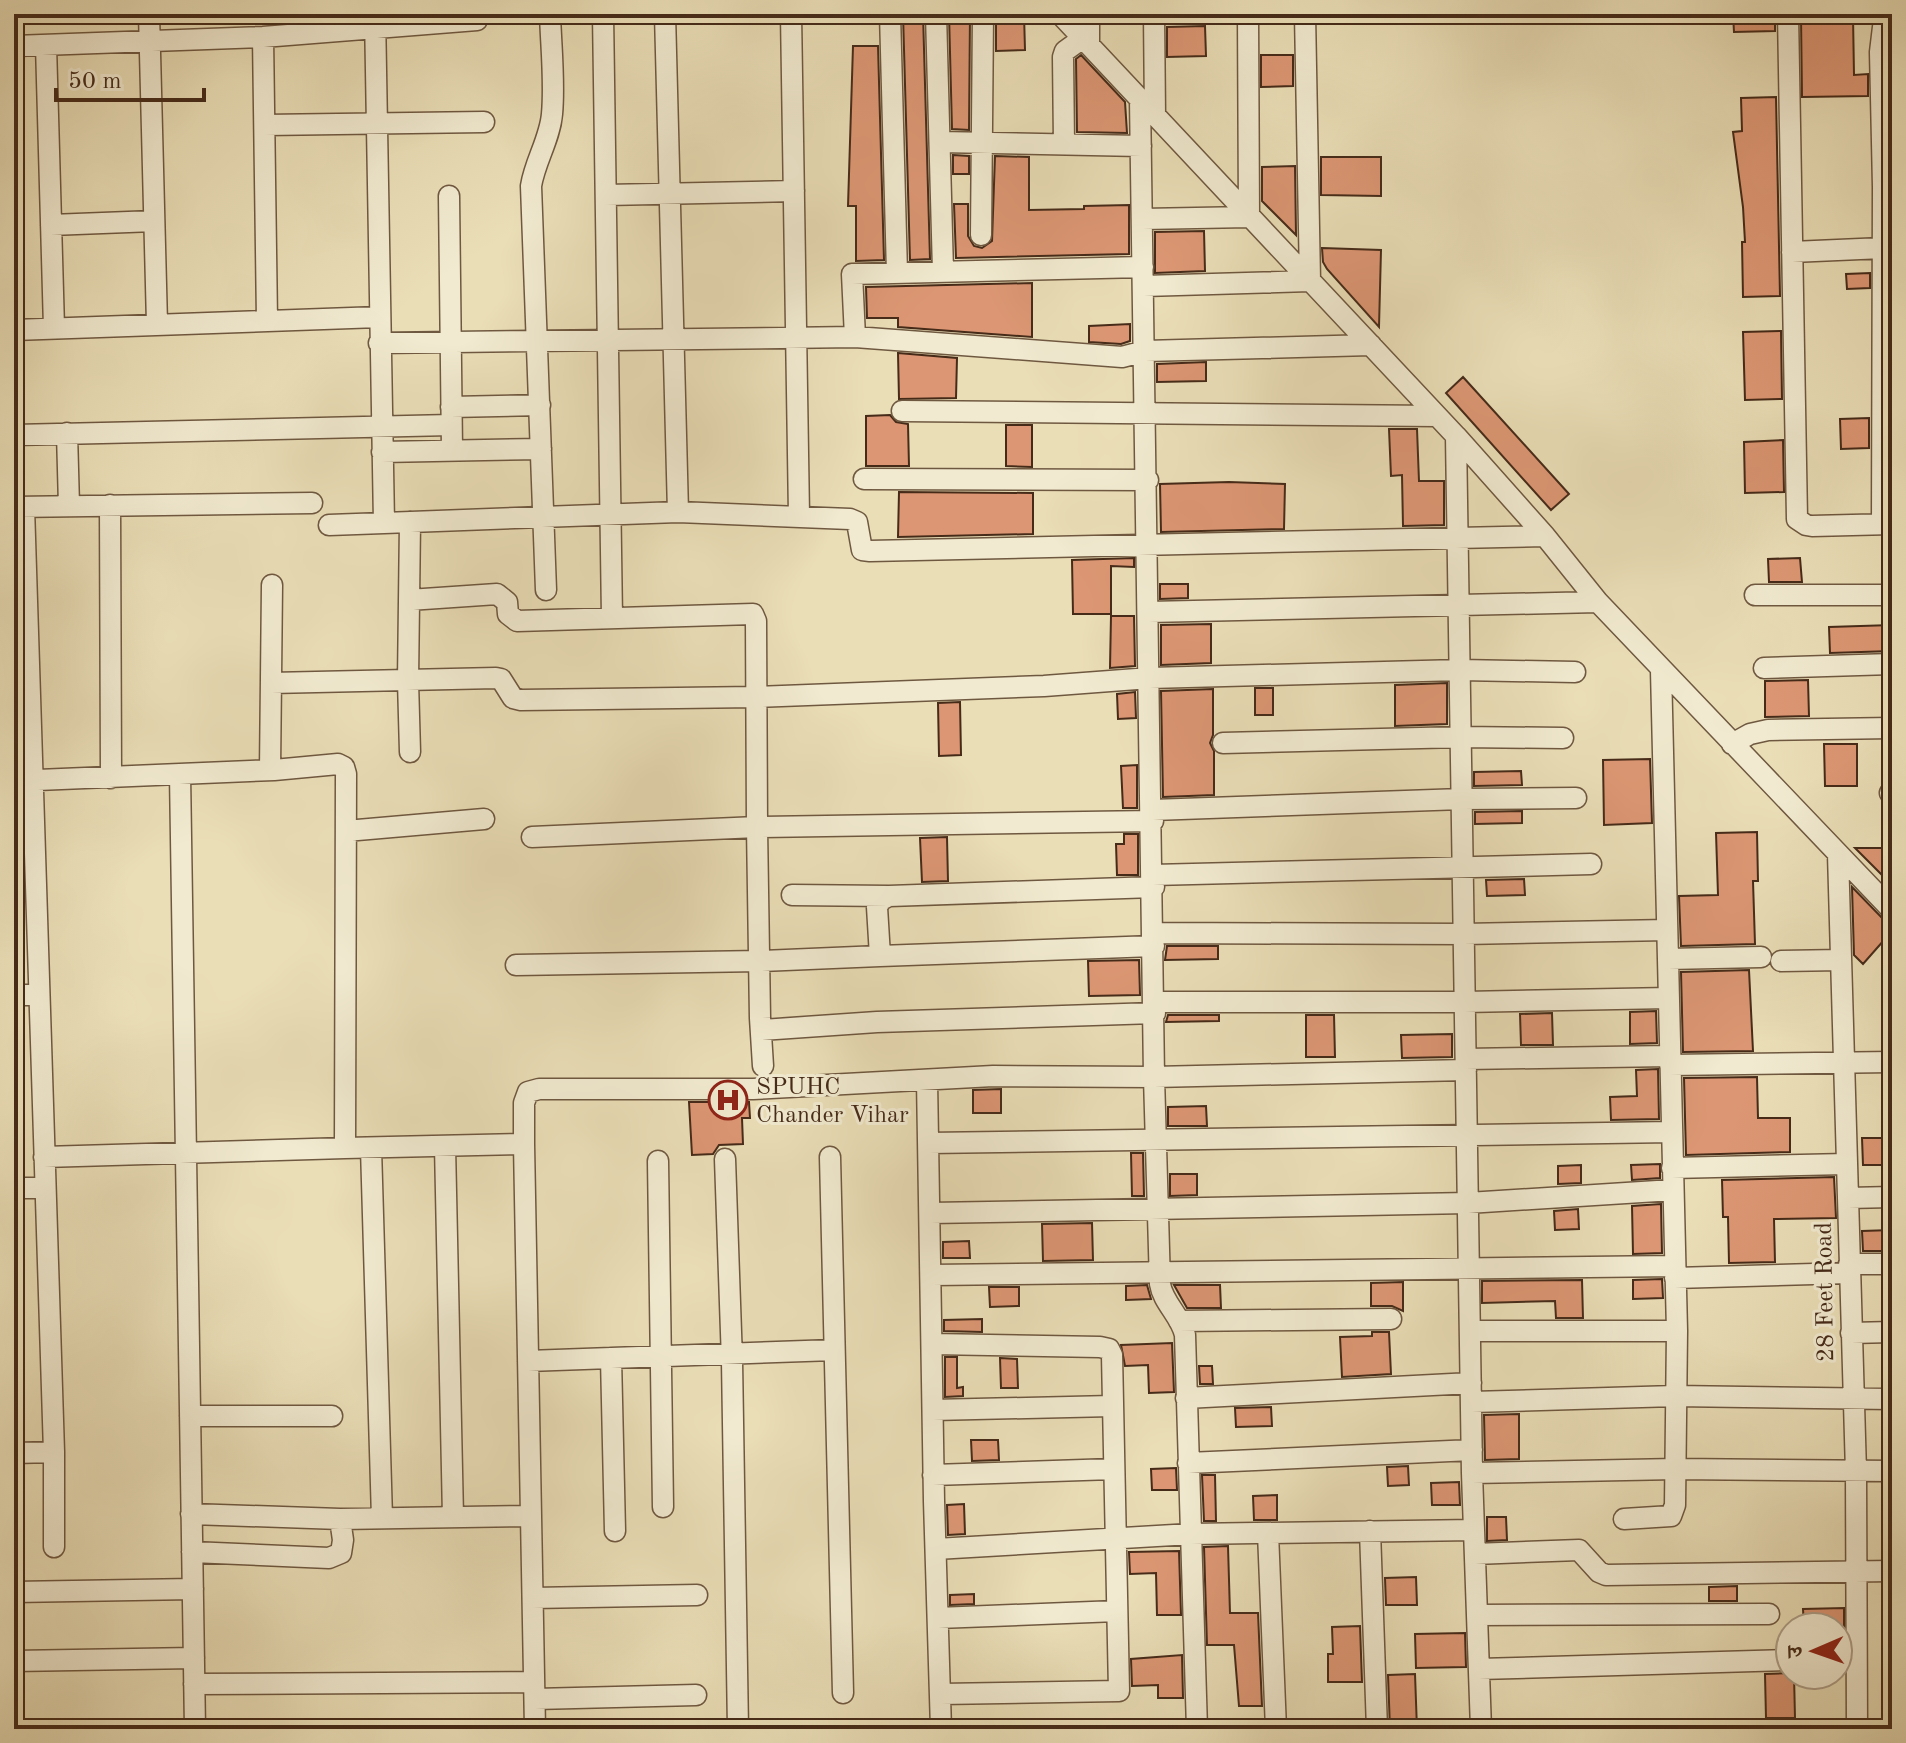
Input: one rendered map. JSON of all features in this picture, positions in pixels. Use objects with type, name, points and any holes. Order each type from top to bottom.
[{"type":"street","points":[[149,14],[157,324]]},
{"type":"street","points":[[546,590],[531,186],[552,113],[550,14]]},
{"type":"street","points":[[603,14],[612,618]]},
{"type":"street","points":[[665,14],[678,512]]},
{"type":"street","points":[[791,14],[799,516]]},
{"type":"street","points":[[890,14],[897,273]]},
{"type":"street","points":[[936,14],[943,271]]},
{"type":"street","points":[[981,235],[983,14]]},
{"type":"street","points":[[1060,14],[1456,436],[1545,536],[1598,602],[1661,670],[1892,910]]},
{"type":"street","points":[[1086,41],[1089,14]]},
{"type":"street","points":[[1154,14],[1155,116]]},
{"type":"street","points":[[1248,14],[1249,217]]},
{"type":"street","points":[[1305,14],[1310,281]]},
{"type":"street","points":[[1788,14],[1797,519],[1812,526],[1887,524],[1880,52],[1883,27]]},
{"type":"street","points":[[14,46],[263,37],[375,21],[477,20]]},
{"type":"street","points":[[375,21],[384,523]]},
{"type":"street","points":[[263,37],[267,321]]},
{"type":"street","points":[[1064,144],[1063,57],[1065,51],[1086,41]]},
{"type":"street","points":[[46,45],[54,328]]},
{"type":"street","points":[[1140,99],[1153,816],[1154,1077],[1160,1271],[1161,1291],[1185,1335],[1197,1729]]},
{"type":"street","points":[[265,125],[484,122]]},
{"type":"street","points":[[940,142],[1141,146]]},
{"type":"street","points":[[606,195],[794,191]]},
{"type":"street","points":[[449,196],[452,450]]},
{"type":"street","points":[[1143,219],[1249,217]]},
{"type":"street","points":[[51,225],[154,221]]},
{"type":"street","points":[[1792,252],[1883,248]]},
{"type":"street","points":[[855,337],[852,274],[943,271],[1310,281]]},
{"type":"street","points":[[14,330],[379,317]]},
{"type":"street","points":[[379,343],[855,337],[1122,357],[1145,351],[1371,345]]},
{"type":"street","points":[[14,435],[381,426],[540,405]]},
{"type":"street","points":[[902,411],[1437,416]]},
{"type":"street","points":[[67,433],[69,506]]},
{"type":"street","points":[[1456,436],[1472,1473],[1481,1729]]},
{"type":"street","points":[[382,452],[541,449]]},
{"type":"street","points":[[864,479],[1148,480]]},
{"type":"street","points":[[54,1547],[54,1452],[39,995],[23,781],[19,507],[312,503]]},
{"type":"street","points":[[110,505],[111,778]]},
{"type":"street","points":[[329,525],[678,512],[799,516],[857,522],[862,550],[870,551],[1545,536]]},
{"type":"street","points":[[410,522],[410,752]]},
{"type":"street","points":[[270,770],[272,585]]},
{"type":"street","points":[[409,600],[497,594],[507,602],[508,614],[517,621],[753,614],[756,621],[763,1066]]},
{"type":"street","points":[[1755,595],[1892,595]]},
{"type":"street","points":[[1149,612],[1598,602]]},
{"type":"street","points":[[1764,668],[1892,664]]},
{"type":"street","points":[[271,683],[496,678],[501,679],[507,693],[521,700],[755,697],[1044,686],[1150,678],[1460,670],[1575,672]]},
{"type":"street","points":[[1624,1519],[1673,1514],[1676,1469],[1677,1331],[1661,670]]},
{"type":"street","points":[[1732,744],[1750,734],[1768,730],[1892,728]]},
{"type":"street","points":[[1223,743],[1461,737],[1563,738]]},
{"type":"street","points":[[23,781],[338,764],[344,767],[345,1148]]},
{"type":"street","points":[[180,774],[195,1729]]},
{"type":"street","points":[[532,837],[1153,816],[1462,799],[1576,798]]},
{"type":"street","points":[[346,831],[484,819]]},
{"type":"street","name":"28 Feet Road","points":[[1838,854],[1856,1472],[1856,1572],[1852,1611]]},
{"type":"street","points":[[792,895],[889,896],[1153,881],[1591,864]]},
{"type":"street","points":[[880,956],[877,907],[881,900],[889,896]]},
{"type":"street","points":[[516,965],[760,961],[1154,940],[1667,930]]},
{"type":"street","points":[[1668,959],[1841,960]]},
{"type":"street","points":[[14,995],[39,995]]},
{"type":"street","points":[[761,1030],[1155,1008],[1669,998]]},
{"type":"street","points":[[535,1729],[524,1144],[524,1103],[528,1092],[539,1089],[753,1089],[993,1076],[1154,1077],[1670,1060],[1892,1062]]},
{"type":"street","points":[[927,1080],[933,1475],[941,1729]]},
{"type":"street","points":[[929,1143],[1672,1132]]},
{"type":"street","points":[[44,1157],[524,1144]]},
{"type":"street","points":[[445,1146],[453,1517]]},
{"type":"street","points":[[371,1148],[382,1518]]},
{"type":"street","points":[[830,1157],[843,1693]]},
{"type":"street","points":[[725,1159],[732,1354],[738,1729]]},
{"type":"street","points":[[658,1161],[663,1507]]},
{"type":"street","points":[[1672,1168],[1846,1164]]},
{"type":"street","points":[[14,1188],[45,1188]]},
{"type":"street","points":[[931,1213],[1468,1203],[1673,1190]]},
{"type":"street","points":[[1848,1198],[1892,1197]]},
{"type":"street","points":[[932,1275],[1469,1268],[1675,1272],[1849,1269],[1892,1264]]},
{"type":"street","points":[[1179,1321],[1391,1319]]},
{"type":"street","points":[[1470,1331],[1677,1331]]},
{"type":"street","points":[[1851,1333],[1892,1332]]},
{"type":"street","points":[[932,1344],[1109,1349],[1112,1355],[1119,1691],[941,1694]]},
{"type":"street","points":[[528,1361],[834,1350]]},
{"type":"street","points":[[611,1358],[615,1531]]},
{"type":"street","points":[[1186,1398],[1471,1392],[1892,1399]]},
{"type":"street","points":[[933,1410],[1112,1406]]},
{"type":"street","points":[[190,1416],[332,1416]]},
{"type":"street","points":[[1188,1463],[1472,1450]]},
{"type":"street","points":[[14,1453],[54,1452]]},
{"type":"street","points":[[933,1475],[1113,1469]]},
{"type":"street","points":[[1472,1473],[1676,1469],[1892,1471]]},
{"type":"street","points":[[191,1514],[340,1519],[531,1516]]},
{"type":"street","points":[[192,1552],[329,1558],[341,1553],[340,1519]]},
{"type":"street","points":[[936,1549],[1191,1534],[1474,1530]]},
{"type":"street","points":[[1370,1531],[1377,1729]]},
{"type":"street","points":[[1268,1533],[1276,1729]]},
{"type":"street","points":[[1475,1554],[1579,1550],[1599,1572],[1606,1575],[1892,1571]]},
{"type":"street","points":[[14,1592],[193,1589]]},
{"type":"street","points":[[533,1598],[697,1595]]},
{"type":"street","points":[[938,1618],[1117,1611]]},
{"type":"street","points":[[1477,1615],[1769,1614]]},
{"type":"street","points":[[14,1661],[194,1658]]},
{"type":"street","points":[[1479,1669],[1774,1660]]},
{"type":"street","points":[[194,1684],[696,1695]]},
{"type":"street","name":"28 Feet Road","points":[[1852,1691],[1857,1729]]},
{"type":"building","points":[[903,14],[923,14],[930,259],[910,260]]},
{"type":"building","points":[[949,14],[970,14],[969,130],[952,129]]},
{"type":"building","points":[[996,14],[1024,14],[1025,50],[996,51]]},
{"type":"building","points":[[1733,14],[1775,14],[1775,31],[1734,32]]},
{"type":"building","points":[[1853,16],[1854,75],[1868,74],[1868,96],[1802,97],[1801,17]]},
{"type":"building","points":[[1205,26],[1206,56],[1167,57],[1167,27]]},
{"type":"building","points":[[853,46],[878,46],[884,260],[856,261],[856,206],[848,206]]},
{"type":"building","points":[[1081,55],[1125,102],[1127,133],[1077,132],[1076,59]]},
{"type":"building","points":[[1261,55],[1293,55],[1293,86],[1261,87]]},
{"type":"building","points":[[1776,97],[1780,296],[1743,297],[1743,207],[1733,132],[1742,131],[1741,98]]},
{"type":"building","points":[[953,155],[969,156],[969,174],[953,174]]},
{"type":"building","points":[[995,156],[1029,157],[1029,210],[1129,205],[1129,254],[956,258],[954,204],[968,204],[968,236],[974,246],[982,248],[992,241]]},
{"type":"building","points":[[1321,157],[1381,157],[1381,196],[1321,195]]},
{"type":"building","points":[[1295,166],[1296,235],[1262,201],[1262,167]]},
{"type":"building","points":[[1204,231],[1205,271],[1155,273],[1155,232]]},
{"type":"building","points":[[1322,248],[1381,250],[1379,327],[1327,269]]},
{"type":"building","points":[[1870,273],[1870,288],[1847,289],[1846,274]]},
{"type":"building","points":[[1032,283],[1032,337],[898,327],[898,318],[867,318],[866,287]]},
{"type":"building","points":[[1130,324],[1130,341],[1121,344],[1089,342],[1089,326]]},
{"type":"building","points":[[1781,331],[1782,399],[1745,400],[1743,332]]},
{"type":"building","points":[[898,353],[957,358],[956,398],[899,399]]},
{"type":"building","points":[[1206,362],[1206,381],[1157,382],[1157,364]]},
{"type":"building","points":[[1463,377],[1569,494],[1551,510],[1446,393]]},
{"type":"building","points":[[890,415],[896,422],[908,424],[909,466],[866,466],[866,416]]},
{"type":"building","points":[[1869,418],[1869,448],[1841,449],[1840,419]]},
{"type":"building","points":[[1006,425],[1032,425],[1032,467],[1006,466]]},
{"type":"building","points":[[1389,429],[1417,429],[1419,481],[1444,481],[1444,525],[1403,526],[1402,475],[1391,476]]},
{"type":"building","points":[[1783,440],[1784,492],[1745,493],[1744,442]]},
{"type":"building","points":[[1160,484],[1285,484],[1284,529],[1161,532]]},
{"type":"building","points":[[899,492],[1033,493],[1033,534],[898,537]]},
{"type":"building","points":[[1134,558],[1134,567],[1111,566],[1111,614],[1073,614],[1072,560]]},
{"type":"building","points":[[1800,558],[1802,582],[1769,582],[1768,559]]},
{"type":"building","points":[[1160,584],[1188,584],[1188,598],[1160,599]]},
{"type":"building","points":[[1111,616],[1134,616],[1135,666],[1110,668]]},
{"type":"building","points":[[1211,624],[1211,663],[1161,665],[1161,625]]},
{"type":"building","points":[[1892,625],[1892,651],[1830,653],[1829,627]]},
{"type":"building","points":[[1808,680],[1809,716],[1765,717],[1765,681]]},
{"type":"building","points":[[1447,683],[1447,724],[1395,726],[1395,685]]},
{"type":"building","points":[[1255,688],[1273,688],[1273,715],[1255,715]]},
{"type":"building","points":[[1213,689],[1213,735],[1210,743],[1214,751],[1214,795],[1163,797],[1161,691]]},
{"type":"building","points":[[1135,692],[1136,718],[1118,719],[1117,694]]},
{"type":"building","points":[[960,702],[961,755],[939,756],[938,703]]},
{"type":"building","points":[[1824,744],[1857,744],[1857,786],[1825,786]]},
{"type":"building","points":[[1650,759],[1652,823],[1604,825],[1603,760]]},
{"type":"building","points":[[1137,765],[1137,808],[1123,808],[1121,766]]},
{"type":"building","points":[[1521,771],[1522,785],[1474,786],[1474,772]]},
{"type":"building","points":[[1522,811],[1522,823],[1475,824],[1475,812]]},
{"type":"building","points":[[1757,832],[1758,881],[1753,881],[1755,944],[1681,946],[1679,896],[1718,895],[1716,833]]},
{"type":"building","points":[[1124,834],[1138,834],[1138,875],[1117,875],[1116,844],[1124,844]]},
{"type":"building","points":[[947,837],[948,881],[922,882],[920,838]]},
{"type":"building","points":[[1855,848],[1892,848],[1892,885]]},
{"type":"building","points":[[1524,879],[1525,895],[1487,896],[1486,880]]},
{"type":"building","points":[[1852,887],[1883,919],[1892,923],[1892,931],[1863,964],[1854,955]]},
{"type":"building","points":[[1167,946],[1218,946],[1218,959],[1165,960]]},
{"type":"building","points":[[1139,960],[1140,995],[1089,996],[1088,961]]},
{"type":"building","points":[[1749,970],[1753,1051],[1683,1052],[1681,972]]},
{"type":"building","points":[[1656,1011],[1657,1043],[1630,1044],[1630,1012]]},
{"type":"building","points":[[1552,1013],[1553,1045],[1521,1045],[1520,1014]]},
{"type":"building","points":[[1168,1015],[1219,1015],[1219,1021],[1166,1022]]},
{"type":"building","points":[[1306,1015],[1334,1015],[1335,1057],[1306,1057]]},
{"type":"building","points":[[1452,1034],[1452,1057],[1402,1058],[1401,1035]]},
{"type":"building","points":[[1658,1069],[1659,1119],[1611,1120],[1610,1097],[1637,1096],[1636,1070]]},
{"type":"building","points":[[1757,1077],[1758,1118],[1790,1118],[1790,1152],[1686,1155],[1684,1078]]},
{"type":"building","points":[[1001,1089],[1001,1113],[973,1113],[973,1090]]},
{"type":"building","points":[[689,1102],[749,1102],[750,1118],[742,1118],[743,1144],[719,1145],[713,1154],[692,1155]]},
{"type":"building","points":[[1206,1106],[1207,1126],[1168,1126],[1168,1107]]},
{"type":"building","points":[[1862,1138],[1892,1138],[1892,1165],[1863,1165]]},
{"type":"building","points":[[1131,1153],[1143,1153],[1144,1196],[1132,1196]]},
{"type":"building","points":[[1660,1164],[1660,1178],[1632,1180],[1631,1165]]},
{"type":"building","points":[[1581,1165],[1581,1183],[1558,1184],[1558,1166]]},
{"type":"building","points":[[1170,1174],[1197,1174],[1197,1195],[1170,1196]]},
{"type":"building","points":[[1834,1177],[1836,1218],[1774,1219],[1775,1262],[1729,1263],[1728,1217],[1723,1217],[1722,1180]]},
{"type":"building","points":[[1661,1204],[1662,1253],[1633,1254],[1632,1206]]},
{"type":"building","points":[[1578,1209],[1579,1229],[1555,1230],[1554,1211]]},
{"type":"building","points":[[1092,1223],[1093,1260],[1043,1261],[1042,1224]]},
{"type":"building","points":[[1892,1230],[1892,1251],[1863,1251],[1862,1231]]},
{"type":"building","points":[[969,1241],[970,1258],[943,1258],[943,1242]]},
{"type":"building","points":[[1662,1279],[1663,1298],[1633,1299],[1633,1280]]},
{"type":"building","points":[[1582,1280],[1583,1318],[1556,1318],[1555,1301],[1482,1303],[1482,1281]]},
{"type":"building","points":[[1403,1282],[1403,1311],[1392,1306],[1371,1306],[1371,1283]]},
{"type":"building","points":[[1147,1285],[1151,1299],[1126,1300],[1126,1286]]},
{"type":"building","points":[[1174,1285],[1220,1285],[1221,1308],[1187,1308]]},
{"type":"building","points":[[989,1287],[1019,1287],[1019,1306],[990,1307]]},
{"type":"building","points":[[982,1319],[982,1332],[944,1331],[944,1320]]},
{"type":"building","points":[[1372,1332],[1389,1332],[1391,1374],[1342,1377],[1340,1337],[1372,1336]]},
{"type":"building","points":[[1172,1343],[1174,1392],[1149,1393],[1148,1365],[1125,1366],[1121,1345]]},
{"type":"building","points":[[945,1357],[957,1357],[957,1388],[963,1387],[963,1396],[945,1397]]},
{"type":"building","points":[[1000,1358],[1017,1359],[1018,1388],[1001,1388]]},
{"type":"building","points":[[1199,1366],[1212,1366],[1213,1384],[1200,1384]]},
{"type":"building","points":[[1271,1407],[1272,1426],[1236,1427],[1235,1408]]},
{"type":"building","points":[[1519,1414],[1519,1459],[1485,1460],[1484,1415]]},
{"type":"building","points":[[971,1440],[998,1440],[999,1460],[972,1461]]},
{"type":"building","points":[[1408,1466],[1409,1485],[1388,1486],[1387,1467]]},
{"type":"building","points":[[1176,1468],[1177,1490],[1152,1490],[1151,1469]]},
{"type":"building","points":[[1202,1475],[1215,1475],[1216,1521],[1204,1521]]},
{"type":"building","points":[[1459,1482],[1460,1505],[1432,1505],[1431,1483]]},
{"type":"building","points":[[1277,1495],[1277,1520],[1254,1520],[1253,1496]]},
{"type":"building","points":[[964,1504],[965,1534],[948,1535],[947,1505]]},
{"type":"building","points":[[1487,1517],[1506,1517],[1507,1540],[1487,1541]]},
{"type":"building","points":[[1228,1546],[1230,1613],[1258,1613],[1262,1706],[1239,1706],[1234,1645],[1207,1645],[1204,1547]]},
{"type":"building","points":[[1179,1551],[1181,1615],[1157,1615],[1156,1573],[1130,1574],[1129,1552]]},
{"type":"building","points":[[1416,1577],[1417,1605],[1386,1605],[1385,1578]]},
{"type":"building","points":[[1737,1586],[1737,1601],[1709,1601],[1709,1587]]},
{"type":"building","points":[[974,1594],[974,1604],[950,1605],[950,1595]]},
{"type":"building","points":[[1844,1608],[1844,1611],[1803,1611]]},
{"type":"building","points":[[1360,1626],[1362,1682],[1328,1682],[1328,1654],[1333,1654],[1332,1627]]},
{"type":"building","points":[[1465,1633],[1466,1667],[1416,1668],[1415,1634]]},
{"type":"building","points":[[1182,1655],[1183,1698],[1158,1698],[1158,1685],[1132,1686],[1131,1659]]},
{"type":"building","points":[[1415,1674],[1417,1729],[1390,1729],[1388,1675]]},
{"type":"building","points":[[1765,1674],[1774,1674],[1774,1691],[1794,1691],[1795,1718],[1766,1718]]},
{"type":"place","name":"SPUHC Chander Vihar","points":[[728,1100]]}]
